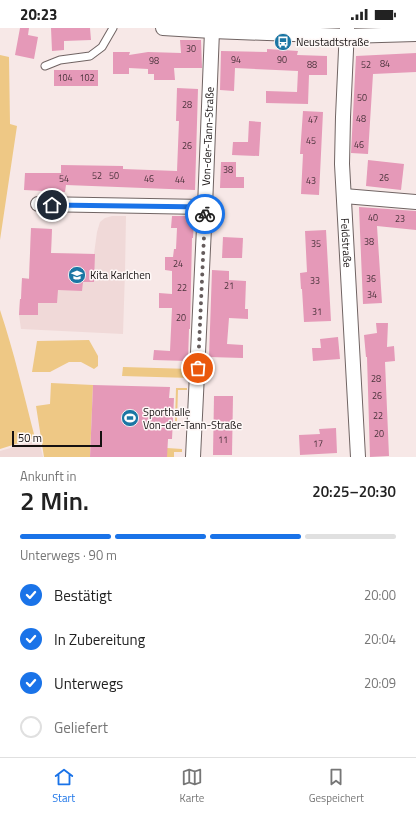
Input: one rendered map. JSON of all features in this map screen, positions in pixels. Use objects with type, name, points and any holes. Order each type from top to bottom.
[{"type":"street","points":[[163,28],[212,31],[416,34]]},
{"type":"street","name":"Von-der-Tann-Straße","points":[[193,457],[212,31]]},
{"type":"street","name":"Feldstraße","points":[[347,32],[342,164],[358,457]]},
{"type":"street","points":[[344,196],[416,202]]},
{"type":"street","points":[[38,204],[205,207]]},
{"type":"lane","points":[[45,66],[60,60],[90,56],[102,47],[113,28]]},
{"type":"shaded area","points":[[0,55],[9,57],[10,124],[17,126],[0,240]]},
{"type":"shaded area","name":"Kita Karlchen","points":[[112,216],[126,216],[123,334],[21,329],[19,315],[22,278],[29,278],[31,228],[52,229],[51,253],[94,254],[100,222],[105,218]]},
{"type":"shaded area","points":[[0,310],[35,438],[0,449]]},
{"type":"shaded area","points":[[89,340],[98,356],[98,366],[94,369],[81,362],[69,362],[50,372],[32,372],[37,341]]},
{"type":"shaded area","points":[[123,367],[191,369],[191,378],[122,376]]},
{"type":"shaded area","points":[[51,383],[93,385],[90,457],[44,457],[36,406],[50,404]]},
{"type":"shaded area","points":[[176,388],[187,388],[187,390],[178,390],[177,421],[175,421]]},
{"type":"shaded area","points":[[39,440],[43,457],[0,457],[0,451]]},
{"type":"shaded area","points":[[167,448],[182,449],[182,452],[174,452],[174,457],[167,457]]},
{"type":"building","points":[[20,28],[29,28],[28,35],[38,37],[34,59],[15,55]]},
{"type":"building","points":[[51,28],[90,28],[91,40],[64,41],[64,50],[52,51]]},
{"type":"building","points":[[180,40],[201,40],[202,68],[174,68],[175,80],[154,80],[154,74],[148,74],[148,69],[129,68],[129,74],[113,74],[113,52],[130,52],[129,55],[148,52],[181,53]]},
{"type":"building","points":[[267,49],[298,51],[297,55],[327,56],[327,75],[309,75],[308,104],[266,103],[266,91],[297,92],[298,71],[235,68],[234,91],[220,90],[221,51],[267,52]]},
{"type":"building","points":[[416,53],[416,72],[373,74],[368,154],[351,153],[356,56]]},
{"type":"building","points":[[54,70],[98,70],[98,86],[54,86]]},
{"type":"building","points":[[177,88],[198,89],[195,190],[66,185],[65,192],[24,190],[25,173],[61,173],[61,165],[123,166],[123,169],[177,171],[179,121],[176,121]]},
{"type":"building","points":[[303,111],[323,112],[319,195],[301,194],[303,154],[300,154]]},
{"type":"building","points":[[249,121],[261,122],[259,156],[232,155],[233,142],[248,142]]},
{"type":"building","points":[[368,160],[404,164],[401,190],[366,186]]},
{"type":"building","points":[[221,162],[236,162],[236,177],[244,177],[244,188],[220,188]]},
{"type":"building","points":[[359,207],[416,211],[416,230],[377,226],[382,303],[363,304]]},
{"type":"building","points":[[172,216],[190,216],[194,221],[192,238],[188,361],[153,360],[154,350],[170,351],[172,308],[159,308],[159,293],[172,294],[172,271],[165,270],[165,257],[173,257],[174,249],[176,249],[177,228],[171,228]]},
{"type":"building","points":[[31,228],[52,229],[51,253],[95,254],[94,282],[83,282],[82,291],[58,290],[57,303],[38,303],[38,315],[19,315],[22,278],[29,279]]},
{"type":"building","points":[[326,230],[331,321],[304,322],[300,273],[307,272],[305,231]]},
{"type":"building","points":[[223,237],[243,238],[242,258],[222,258]]},
{"type":"building","points":[[212,270],[229,271],[229,280],[246,281],[245,309],[248,309],[248,319],[229,318],[227,344],[243,345],[243,358],[209,357]]},
{"type":"building","points":[[376,323],[388,323],[387,347],[394,346],[395,361],[385,362],[389,456],[370,457],[367,357],[364,335],[377,333]]},
{"type":"building","points":[[338,337],[340,359],[313,361],[312,348],[321,348],[320,339]]},
{"type":"building","name":"Sporthalle Von-der-Tann-Straße","points":[[93,385],[170,387],[169,398],[174,398],[172,439],[168,439],[167,457],[90,457]]},
{"type":"building","points":[[214,396],[233,396],[232,455],[213,455]]},
{"type":"building","points":[[336,428],[337,453],[300,455],[299,435],[320,434],[319,429]]},
{"type":"way so far","points":[[198,368],[205,214]]},
{"type":"place","name":"Neustadtstraße","points":[[283,42]]},
{"type":"place","name":"Kita Karlchen","points":[[77,275]]},
{"type":"place","name":"Sporthalle Von-der-Tann-Straße","points":[[130,418]]},
{"type":"route","points":[[52,205],[205,207],[205,214]]}]
